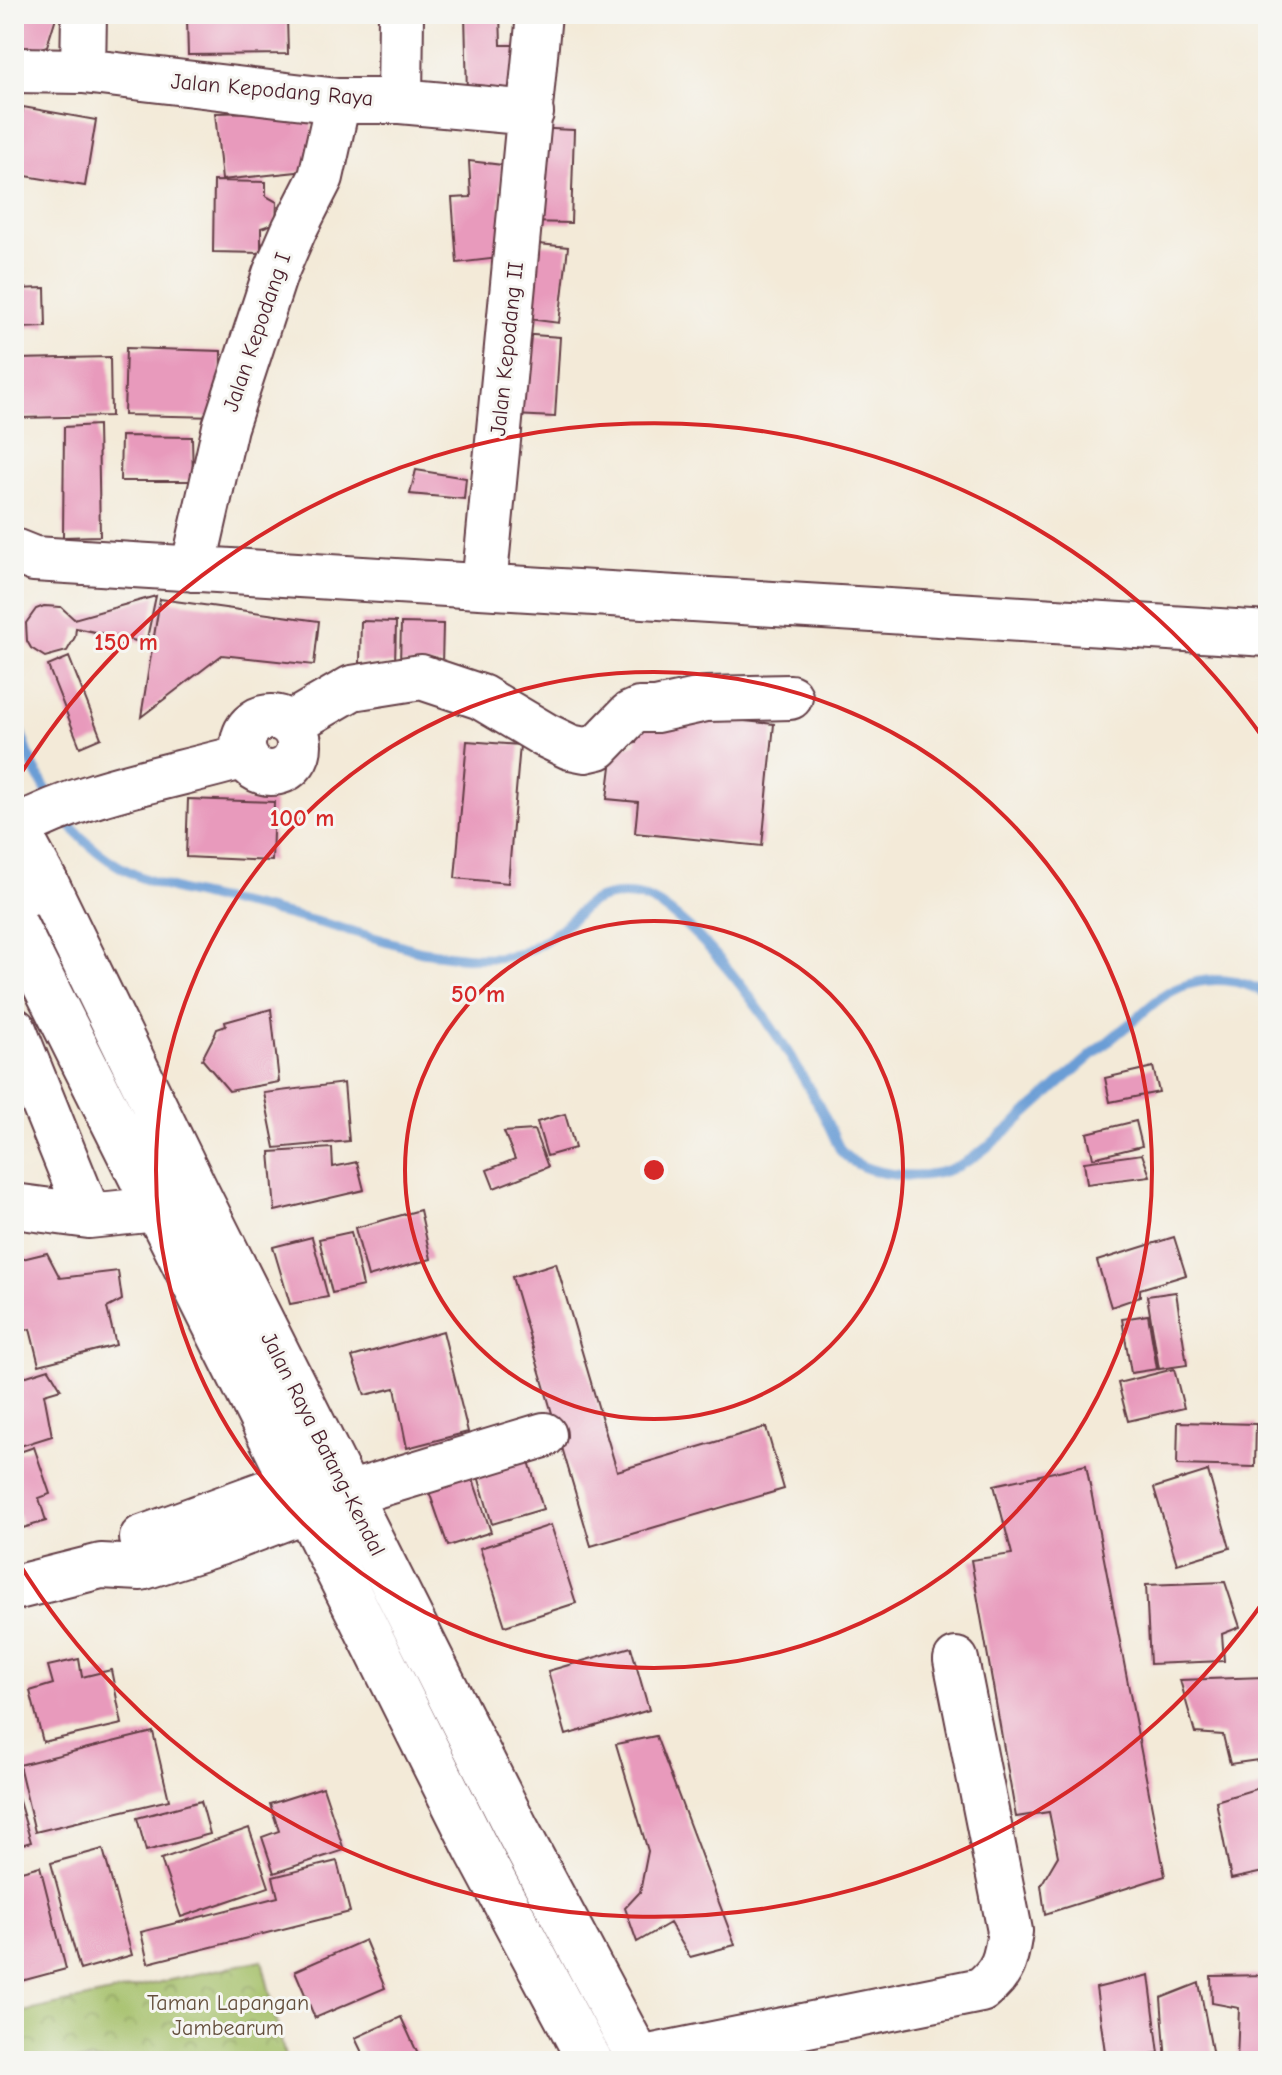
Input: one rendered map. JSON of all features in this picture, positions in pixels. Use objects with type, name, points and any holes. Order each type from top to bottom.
[{"type":"main road","points":[[83,71],[84,14]]},
{"type":"main road","points":[[400,101],[401,14]]},
{"type":"main road","name":"Jalan Kepodang II","points":[[484,586],[539,14]]},
{"type":"main road","name":"Jalan Kepodang Raya","points":[[14,70],[83,71],[338,101],[400,101],[531,113]]},
{"type":"main road","name":"Jalan Kepodang I","points":[[193,569],[225,427],[275,274],[321,177],[338,101]]},
{"type":"main road","points":[[14,551],[34,559],[1268,634]]},
{"type":"main road","points":[[24,822],[113,789],[245,756],[251,765],[271,773],[292,765],[300,744],[290,724],[352,688],[421,677],[481,697],[545,735],[570,747],[585,750],[598,747],[630,714],[639,710],[656,710],[706,699],[790,697]]},
{"type":"main road","name":"Jalan Raya Batang-Kendal","points":[[24,822],[30,891],[196,1191],[475,1846],[590,2061]]},
{"type":"main road","name":"Jalan Raya Batang-Kendal","points":[[14,923],[157,1209],[322,1488],[515,1826],[639,2060]]},
{"type":"main road","points":[[14,1030],[89,1216]]},
{"type":"main road","points":[[14,1206],[89,1216],[157,1209],[196,1191]]},
{"type":"main road","points":[[14,1588],[101,1566],[141,1568],[322,1488],[544,1435]]},
{"type":"main road","points":[[639,2060],[981,1990],[996,1978],[1007,1958],[1010,1931],[956,1660]]},
{"type":"green space","name":"Taman Lapangan Jambearum","points":[[262,1960],[286,2061],[14,2061],[14,2014]]},
{"type":"building","points":[[14,14],[57,14],[47,46],[14,57]]},
{"type":"building","points":[[465,14],[500,14],[501,45],[527,45],[529,92],[467,93]]},
{"type":"building","points":[[287,17],[288,54],[188,55],[187,18]]},
{"type":"building","points":[[23,107],[96,120],[85,186],[14,174]]},
{"type":"building","points":[[309,111],[315,170],[222,180],[215,113]]},
{"type":"building","points":[[529,128],[574,130],[571,223],[527,222]]},
{"type":"building","points":[[469,161],[502,165],[500,205],[508,257],[457,263],[452,198],[471,197]]},
{"type":"building","points":[[214,181],[266,182],[266,196],[277,202],[276,223],[261,228],[261,253],[213,252]]},
{"type":"building","points":[[529,243],[568,247],[559,323],[520,318]]},
{"type":"building","points":[[45,288],[46,327],[14,328],[14,289]]},
{"type":"building","points":[[519,334],[560,337],[555,417],[514,415]]},
{"type":"building","points":[[126,348],[221,351],[220,417],[124,415]]},
{"type":"building","points":[[110,357],[111,416],[19,418],[17,359]]},
{"type":"building","points":[[98,425],[100,536],[63,537],[64,427]]},
{"type":"building","points":[[121,436],[192,437],[193,481],[120,481]]},
{"type":"building","points":[[416,470],[466,478],[464,499],[410,494]]},
{"type":"building","points":[[156,596],[146,643],[76,628],[67,651],[45,657],[31,648],[27,641],[26,623],[36,609],[44,606],[61,607],[74,619]]},
{"type":"building","points":[[160,599],[319,621],[314,665],[222,655],[141,717]]},
{"type":"building","points":[[361,621],[396,622],[395,664],[360,663]]},
{"type":"building","points":[[401,623],[443,624],[442,665],[400,664]]},
{"type":"building","points":[[69,657],[101,738],[80,747],[48,666]]},
{"type":"building","points":[[639,710],[774,724],[762,846],[635,833],[638,802],[607,799],[613,750],[636,743]]},
{"type":"building","points":[[467,741],[520,745],[508,883],[455,878]]},
{"type":"building","points":[[188,799],[274,802],[272,861],[186,857]]},
{"type":"building","points":[[271,1009],[279,1082],[229,1091],[202,1059],[217,1029],[226,1026],[225,1022]]},
{"type":"building","points":[[1153,1067],[1159,1092],[1110,1102],[1105,1078]]},
{"type":"building","points":[[344,1083],[349,1141],[275,1148],[264,1093]]},
{"type":"building","points":[[565,1114],[575,1148],[547,1156],[537,1122]]},
{"type":"building","points":[[1136,1121],[1142,1146],[1093,1158],[1087,1133]]},
{"type":"building","points":[[534,1130],[548,1167],[494,1188],[487,1170],[515,1159],[504,1132]]},
{"type":"building","points":[[332,1148],[333,1167],[357,1162],[364,1190],[275,1211],[270,1152]]},
{"type":"building","points":[[1142,1154],[1150,1176],[1087,1184],[1084,1162]]},
{"type":"building","points":[[420,1210],[431,1259],[368,1277],[355,1228]]},
{"type":"building","points":[[351,1232],[363,1286],[332,1293],[319,1239]]},
{"type":"building","points":[[312,1237],[328,1297],[290,1304],[273,1247]]},
{"type":"building","points":[[1174,1237],[1186,1275],[1140,1289],[1140,1297],[1111,1307],[1097,1261]]},
{"type":"building","points":[[47,1253],[60,1278],[118,1271],[122,1300],[107,1308],[116,1345],[39,1365],[30,1329],[14,1333],[14,1261]]},
{"type":"building","points":[[556,1263],[617,1471],[766,1427],[784,1489],[591,1546],[512,1277]]},
{"type":"building","points":[[1176,1292],[1187,1365],[1159,1369],[1147,1296]]},
{"type":"building","points":[[1148,1315],[1157,1369],[1131,1373],[1122,1319]]},
{"type":"building","points":[[443,1331],[468,1432],[407,1448],[395,1388],[365,1395],[352,1357]]},
{"type":"building","points":[[49,1369],[61,1389],[44,1394],[52,1436],[14,1448],[14,1380]]},
{"type":"building","points":[[1174,1369],[1184,1408],[1128,1421],[1118,1383]]},
{"type":"building","points":[[1178,1422],[1256,1424],[1255,1467],[1177,1465]]},
{"type":"building","points":[[34,1447],[50,1494],[39,1498],[46,1521],[23,1528],[14,1500],[14,1454]]},
{"type":"building","points":[[527,1454],[543,1509],[492,1524],[476,1469]]},
{"type":"building","points":[[1086,1465],[1165,1876],[1045,1914],[1041,1885],[1058,1856],[1049,1812],[1016,1817],[971,1560],[1012,1554],[994,1485]]},
{"type":"building","points":[[469,1468],[491,1532],[448,1546],[426,1483]]},
{"type":"building","points":[[1208,1471],[1230,1548],[1177,1564],[1154,1488]]},
{"type":"building","points":[[551,1525],[576,1603],[505,1626],[480,1548]]},
{"type":"building","points":[[1225,1582],[1240,1627],[1222,1634],[1224,1661],[1150,1664],[1146,1585]]},
{"type":"building","points":[[631,1647],[649,1710],[566,1735],[548,1671]]},
{"type":"building","points":[[79,1659],[82,1677],[111,1670],[122,1724],[43,1742],[30,1691],[53,1684],[48,1666]]},
{"type":"building","points":[[1264,1677],[1268,1749],[1258,1760],[1230,1764],[1223,1735],[1195,1733],[1180,1680]]},
{"type":"building","points":[[153,1732],[169,1800],[35,1832],[19,1765]]},
{"type":"building","points":[[656,1736],[735,1945],[690,1957],[670,1923],[637,1942],[625,1908],[640,1892],[648,1851],[616,1744]]},
{"type":"building","points":[[14,1784],[31,1842],[14,1847]]},
{"type":"building","points":[[1268,1785],[1268,1871],[1231,1879],[1216,1801]]},
{"type":"building","points":[[323,1787],[344,1850],[274,1873],[262,1837],[279,1831],[270,1804]]},
{"type":"building","points":[[201,1801],[210,1834],[146,1851],[137,1818]]},
{"type":"building","points":[[249,1828],[269,1887],[181,1917],[161,1859]]},
{"type":"building","points":[[103,1849],[132,1955],[80,1970],[51,1863]]},
{"type":"building","points":[[337,1861],[350,1912],[148,1963],[141,1932],[278,1897],[273,1877]]},
{"type":"building","points":[[40,1866],[66,1969],[14,1983],[14,1873]]},
{"type":"building","points":[[365,1940],[385,1988],[315,2018],[295,1971]]},
{"type":"building","points":[[1149,1975],[1159,2053],[1106,2059],[1096,1988]]},
{"type":"building","points":[[1268,1975],[1268,2061],[1237,2061],[1239,2008],[1212,2003],[1211,1976]]},
{"type":"building","points":[[1199,1983],[1214,2061],[1166,2061],[1161,1998]]},
{"type":"building","points":[[401,2017],[421,2061],[366,2061],[355,2038]]},
{"type":"waterway","points":[[14,715],[33,766],[52,801]]},
{"type":"waterway","points":[[63,817],[86,842],[110,861],[160,885],[446,955],[489,958],[516,954],[546,940],[598,899],[625,895],[652,901],[702,940],[741,985],[791,1058],[841,1151],[869,1169],[892,1174],[940,1173],[976,1156],[1149,1007],[1174,990],[1192,983],[1225,980],[1268,994]]}]
